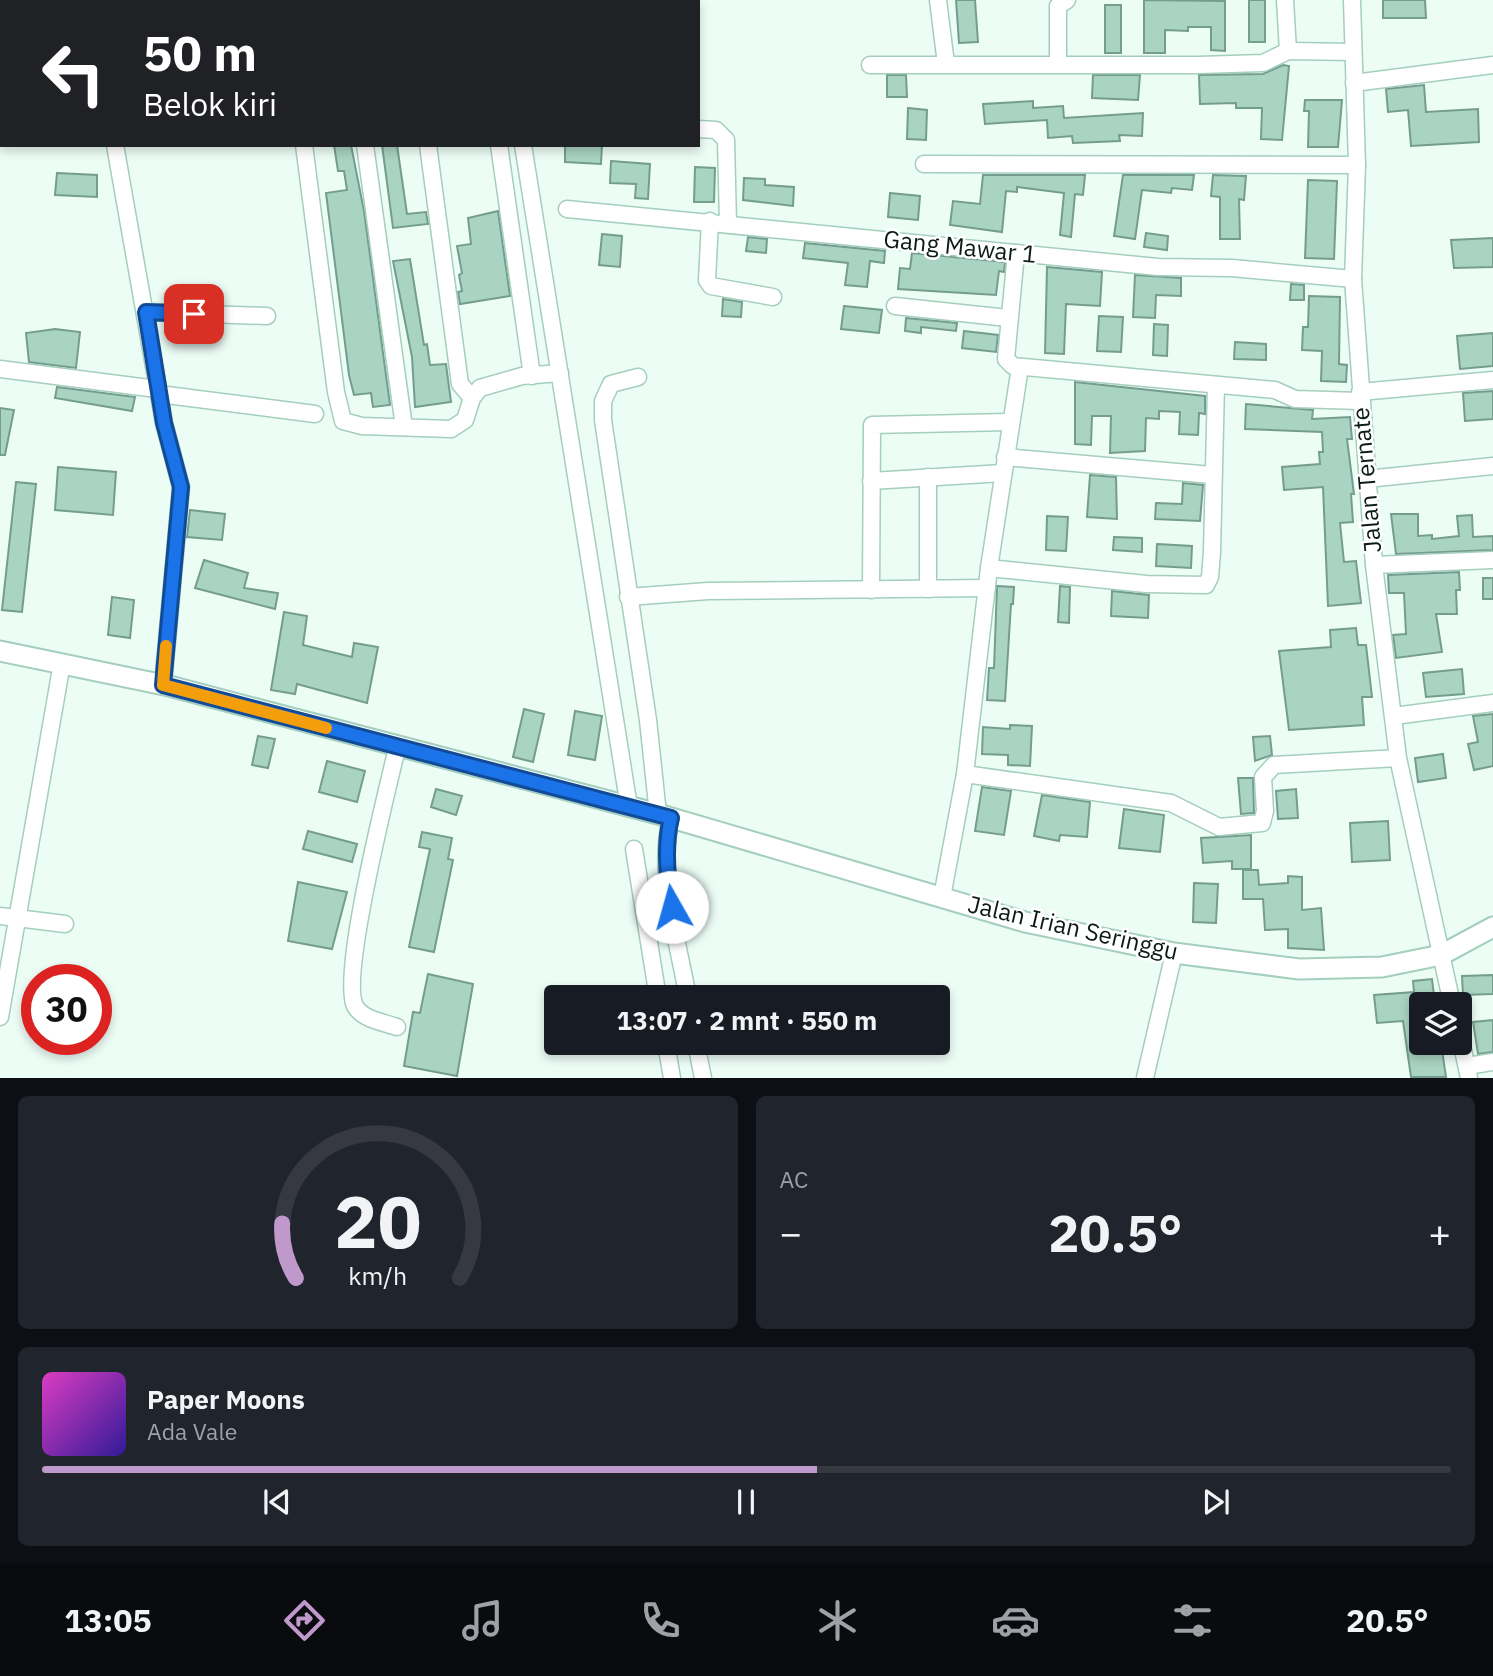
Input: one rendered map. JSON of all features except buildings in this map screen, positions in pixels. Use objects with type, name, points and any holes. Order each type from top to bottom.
[{"type":"street","points":[[938,0],[946,64]]},
{"type":"street","points":[[1058,64],[1058,6],[1066,0]]},
{"type":"street","points":[[1285,0],[1288,51]]},
{"type":"street","name":"Jalan Ternate","points":[[1352,0],[1357,165],[1353,279],[1374,565],[1398,758],[1449,992]]},
{"type":"street","points":[[870,65],[1264,63],[1288,51],[1353,52]]},
{"type":"street","points":[[1354,83],[1493,65]]},
{"type":"street","points":[[700,129],[716,130],[726,140],[728,224]]},
{"type":"street","points":[[114,147],[158,391],[181,487],[163,685]]},
{"type":"street","points":[[304,147],[341,418],[348,423],[362,426],[451,429],[465,420],[472,398],[480,388],[532,376],[560,373]]},
{"type":"street","points":[[365,147],[404,427]]},
{"type":"street","points":[[428,147],[460,384],[472,398]]},
{"type":"street","points":[[499,147],[532,376]]},
{"type":"street","points":[[523,147],[560,373],[651,813],[667,833],[668,884],[686,985]]},
{"type":"street","points":[[924,164],[1357,165]]},
{"type":"street","name":"Gang Mawar 1","points":[[567,209],[1158,267],[1232,268],[1353,279]]},
{"type":"street","points":[[710,221],[707,280],[711,286],[774,297]]},
{"type":"street","points":[[515,252],[541,248]]},
{"type":"street","points":[[1016,253],[1006,359],[1007,363],[1020,367],[1275,390],[1295,399],[1360,396],[1493,380]]},
{"type":"street","points":[[895,306],[1008,318]]},
{"type":"street","points":[[146,312],[267,316]]},
{"type":"street","points":[[943,897],[965,774],[989,568],[1009,422],[1020,367]]},
{"type":"street","points":[[0,369],[315,414]]},
{"type":"street","points":[[638,377],[611,384],[603,401],[603,420],[648,720],[651,813]]},
{"type":"street","points":[[989,568],[1123,582],[1206,585],[1210,577],[1212,552],[1216,385]]},
{"type":"street","points":[[871,590],[871,430],[877,422],[1009,422]]},
{"type":"street","points":[[871,481],[928,477],[1004,465],[1212,475]]},
{"type":"street","points":[[1367,479],[1493,466]]},
{"type":"street","points":[[928,477],[928,589]]},
{"type":"street","points":[[1374,565],[1493,560]]},
{"type":"street","points":[[628,597],[708,591],[987,588]]},
{"type":"street","name":"Jalan Irian Seringgu","points":[[0,651],[163,685],[651,813],[1025,922],[1174,953],[1299,969],[1382,967],[1441,955],[1493,927]]},
{"type":"street","points":[[0,1017],[62,663]]},
{"type":"street","points":[[1394,716],[1493,703]]},
{"type":"street","points":[[397,748],[361,912],[352,981],[353,999],[358,1010],[366,1017],[397,1027]]},
{"type":"street","points":[[965,774],[1171,803],[1219,827],[1262,823],[1265,811],[1263,777],[1274,765],[1398,758]]},
{"type":"street","points":[[634,849],[656,985]]},
{"type":"street","points":[[0,916],[65,925]]},
{"type":"street","points":[[1145,1077],[1174,953]]},
{"type":"street","points":[[668,1055],[672,1077]]},
{"type":"street","points":[[698,1055],[702,1077]]},
{"type":"street","points":[[1468,1072],[1493,1062]]},
{"type":"slow traffic","points":[[166,646],[163,685],[326,728]]},
{"type":"route","points":[[194,314],[146,312],[164,423],[181,487],[163,685],[671,818],[667,833],[668,884],[672,907]]}]
